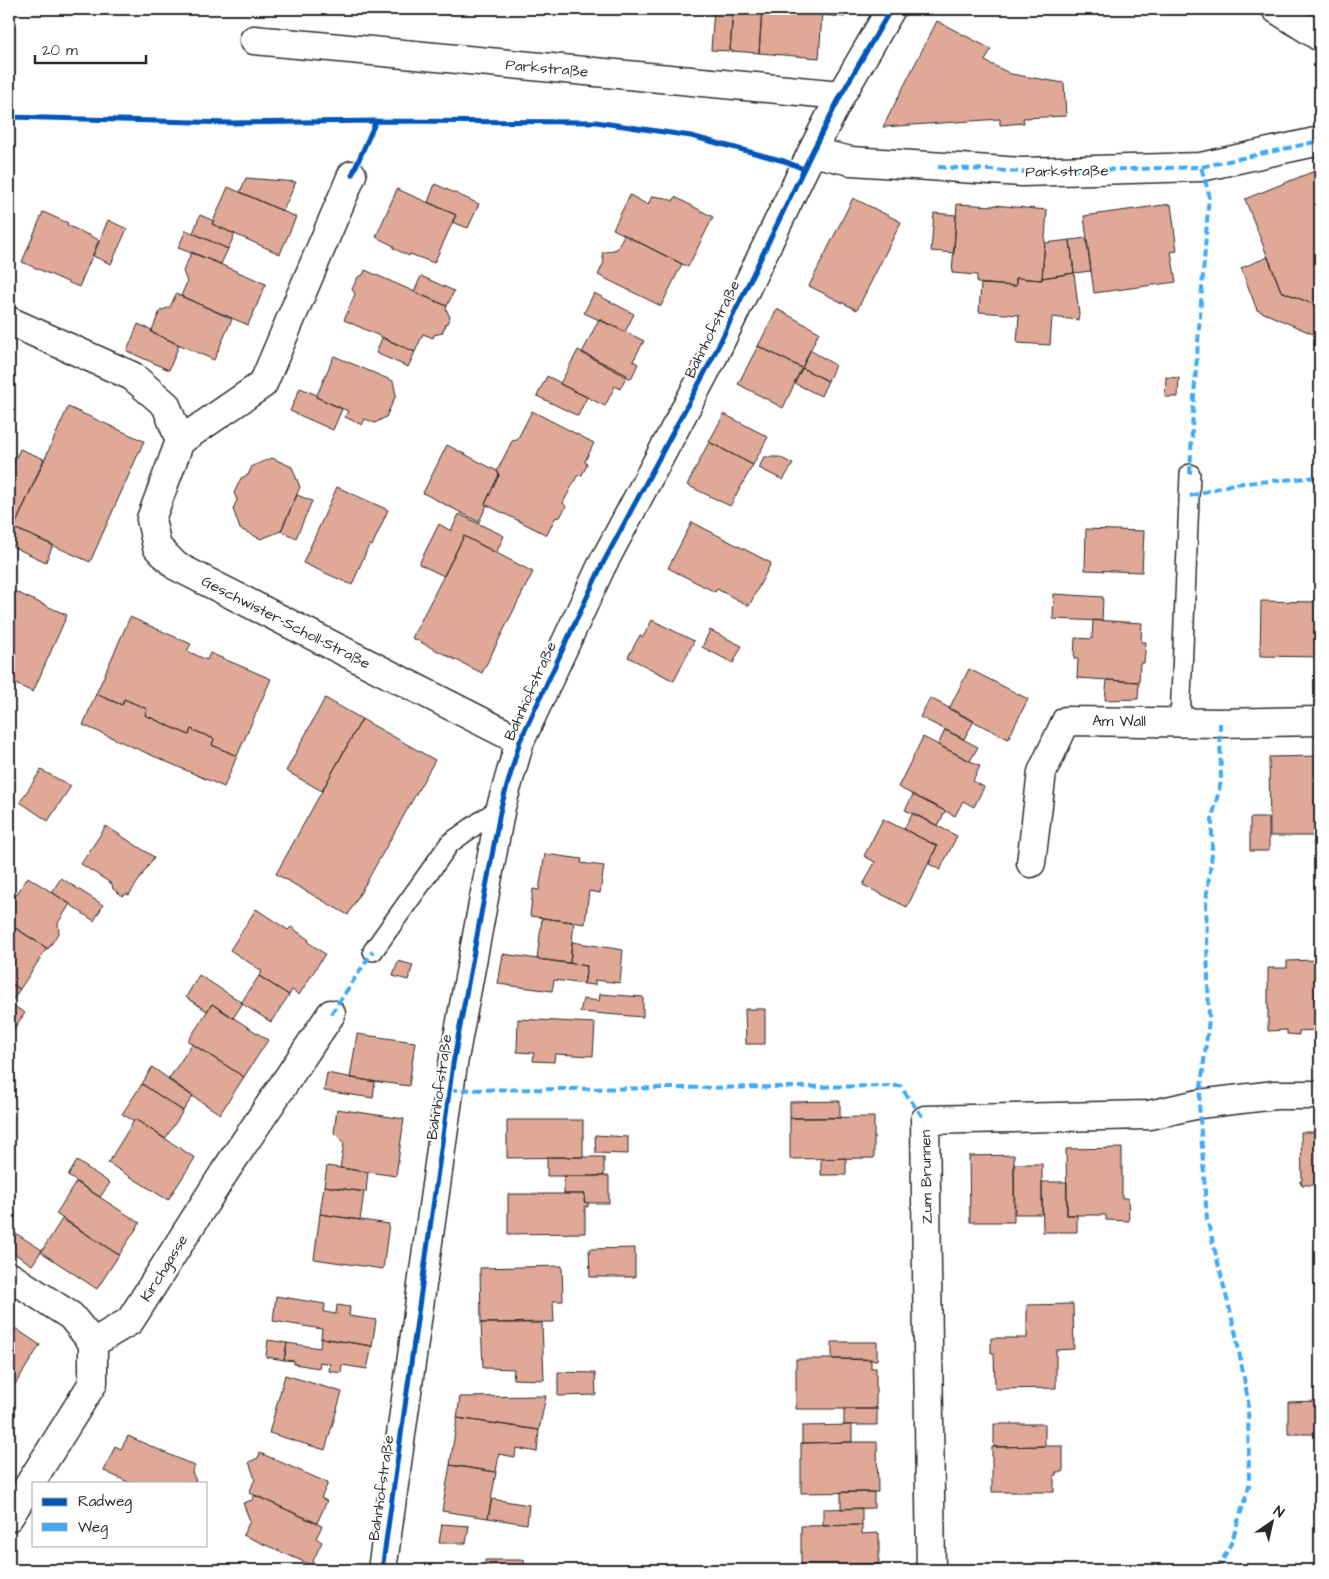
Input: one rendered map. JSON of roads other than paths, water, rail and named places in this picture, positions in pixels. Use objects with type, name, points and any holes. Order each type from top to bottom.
[{"type":"street","name":"Bahnhofstraße","points":[[382,1570],[453,1064],[501,808],[520,741],[601,567],[712,359],[841,96],[891,9]]},
{"type":"street","points":[[1276,9],[1320,37]]},
{"type":"street","name":"Parkstraße","points":[[254,40],[841,96]]},
{"type":"street","name":"Parkstraße","points":[[812,152],[851,161],[1022,172],[1201,167],[1320,141]]},
{"type":"street","points":[[9,321],[132,376],[166,405],[180,441],[263,384],[352,175]]},
{"type":"street","name":"Geschwister-Scholl-Straße","points":[[180,441],[151,519],[157,547],[176,566],[520,741]]},
{"type":"street","name":"Am Wall","points":[[1031,863],[1042,772],[1066,721],[1320,721]]},
{"type":"street","name":"Kirchgasse","points":[[93,1343],[130,1321],[224,1173],[331,1014]]},
{"type":"street","name":"Zum Brunnen","points":[[931,1570],[925,1120],[1149,1115],[1199,1104],[1275,1095],[1320,1095]]},
{"type":"street","points":[[9,1276],[71,1316],[93,1343],[93,1383],[9,1518]]},
{"type":"lane","points":[[1180,722],[1190,474]]},
{"type":"lane","points":[[373,951],[450,843],[501,808]]}]
